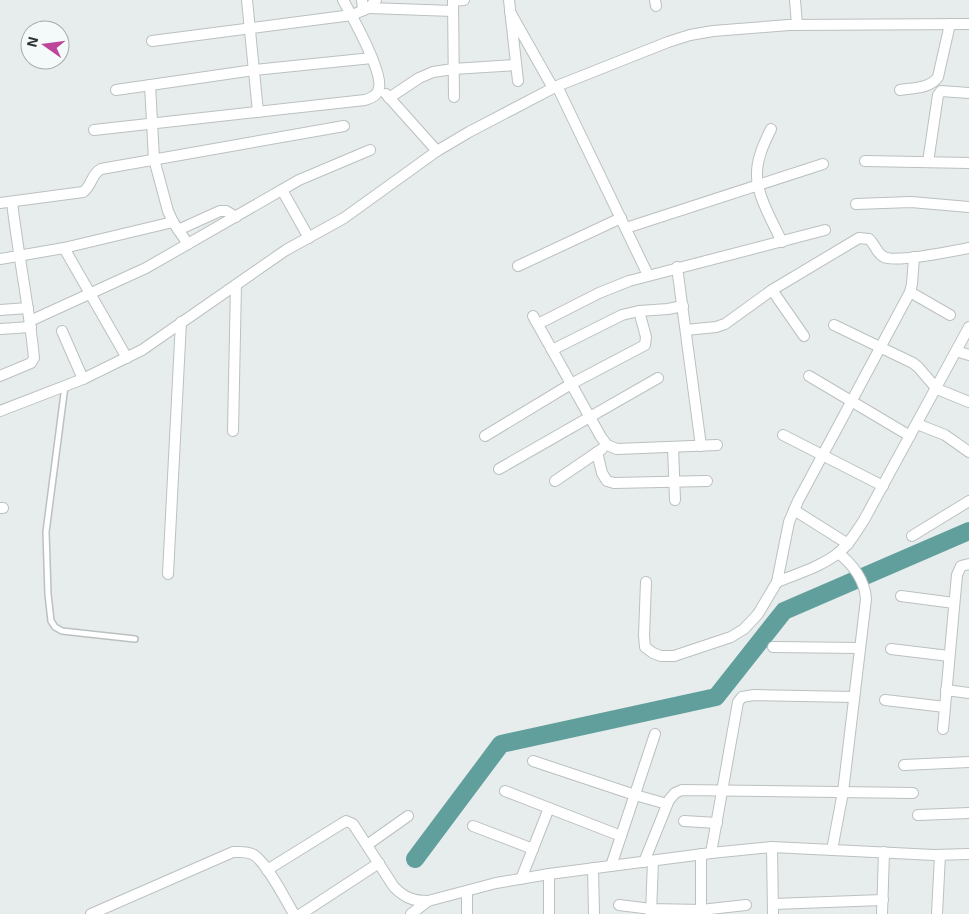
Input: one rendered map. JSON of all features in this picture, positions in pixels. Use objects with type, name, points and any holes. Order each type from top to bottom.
[{"type":"street","points":[[247,0],[258,112]]},
{"type":"street","points":[[94,130],[365,100],[372,97],[380,87],[380,81],[372,58],[343,0]]},
{"type":"street","points":[[152,41],[352,15],[376,0]]},
{"type":"street","points":[[364,6],[453,4],[464,0]]},
{"type":"street","points":[[509,0],[518,81]]},
{"type":"street","points":[[795,0],[797,25]]},
{"type":"street","points":[[453,4],[454,97]]},
{"type":"street","points":[[510,12],[555,87],[648,275]]},
{"type":"street","points":[[900,90],[936,82],[950,24]]},
{"type":"street","points":[[0,411],[65,386],[142,350],[286,250],[344,218],[437,151],[468,132],[555,87],[668,42],[690,35],[713,31],[797,25],[969,24]]},
{"type":"street","points":[[116,90],[254,70],[372,58]]},
{"type":"street","points":[[389,98],[426,74],[453,68],[516,65]]},
{"type":"street","points":[[150,85],[154,159],[168,211],[175,226],[188,244]]},
{"type":"street","points":[[380,87],[437,151]]},
{"type":"street","points":[[928,162],[938,95],[942,91],[969,93]]},
{"type":"street","points":[[0,203],[83,192],[86,190],[95,172],[101,169],[344,126]]},
{"type":"street","points":[[772,129],[764,144],[757,166],[758,186],[782,242]]},
{"type":"street","points":[[0,329],[31,324],[146,268],[299,180],[370,150]]},
{"type":"street","points":[[866,161],[969,163]]},
{"type":"street","points":[[626,228],[823,164]]},
{"type":"street","points":[[282,190],[309,238]]},
{"type":"street","points":[[0,376],[31,363],[34,358],[31,324],[12,202]]},
{"type":"street","points":[[856,204],[911,202],[969,207]]},
{"type":"street","points":[[0,259],[175,226],[220,211],[226,210],[236,217]]},
{"type":"street","points":[[518,266],[621,218]]},
{"type":"street","points":[[717,445],[617,448],[607,445],[535,320],[615,286],[648,275],[825,230]]},
{"type":"street","points":[[686,330],[716,327],[725,324],[772,290],[859,238],[869,239],[884,257],[914,257],[969,248]]},
{"type":"street","points":[[64,248],[127,358]]},
{"type":"street","points":[[646,582],[645,647],[661,656],[674,656],[731,638],[744,629],[758,614],[777,582],[785,538],[794,510],[910,292],[914,257]]},
{"type":"street","points":[[677,268],[700,446]]},
{"type":"street","points":[[233,431],[236,285]]},
{"type":"street","points":[[772,290],[804,336]]},
{"type":"street","points":[[910,292],[950,315]]},
{"type":"street","points":[[552,350],[622,315],[638,311],[683,306]]},
{"type":"street","points":[[0,310],[28,308]]},
{"type":"street","points":[[485,436],[571,384],[645,345],[646,337],[638,311]]},
{"type":"street","points":[[168,574],[181,322]]},
{"type":"street","points":[[834,325],[918,367],[936,389],[969,402]]},
{"type":"street","points":[[777,582],[826,561],[848,544],[883,486],[969,327]]},
{"type":"street","points":[[62,331],[83,378]]},
{"type":"street","points":[[956,351],[969,355]]},
{"type":"street","points":[[0,369],[23,366]]},
{"type":"street","points":[[809,376],[910,436]]},
{"type":"street","points":[[499,469],[658,378]]},
{"type":"street","points":[[917,424],[945,435],[969,452]]},
{"type":"street","points":[[783,435],[883,486]]},
{"type":"street","points":[[555,481],[607,445]]},
{"type":"street","points":[[673,446],[675,500]]},
{"type":"street","points":[[597,452],[602,473],[607,481],[614,483],[707,481]]},
{"type":"street","points":[[912,536],[969,501]]},
{"type":"street","points":[[794,510],[848,544]]},
{"type":"street","points":[[832,850],[843,792],[866,599],[864,586],[851,564],[838,553]]},
{"type":"street","points":[[943,729],[957,575],[961,566],[969,564]]},
{"type":"street","points":[[901,596],[954,603]]},
{"type":"street","points":[[773,647],[860,648]]},
{"type":"street","points":[[890,649],[949,656]]},
{"type":"street","points":[[946,690],[969,693]]},
{"type":"street","points":[[701,912],[706,854],[717,823],[738,702],[742,698],[754,695],[854,697]]},
{"type":"street","points":[[885,700],[945,707]]},
{"type":"street","points":[[611,866],[656,734]]},
{"type":"street","points":[[533,761],[667,804]]},
{"type":"street","points":[[904,765],[969,762]]},
{"type":"street","points":[[651,911],[649,861],[667,804],[675,793],[682,790],[723,790],[913,793]]},
{"type":"street","points":[[505,791],[621,836]]},
{"type":"street","points":[[521,879],[549,808]]},
{"type":"street","points":[[918,815],[969,813]]},
{"type":"street","points":[[367,845],[408,816]]},
{"type":"street","points":[[268,870],[346,821],[353,824],[394,887],[415,901],[428,901],[549,874],[772,847],[969,854]]},
{"type":"street","points":[[684,821],[717,823]]},
{"type":"street","points":[[473,826],[533,849]]},
{"type":"street","points":[[772,847],[773,909],[883,900]]},
{"type":"street","points":[[91,914],[233,852],[254,854],[262,862],[294,914]]},
{"type":"street","points":[[882,914],[884,852]]},
{"type":"street","points":[[937,914],[940,854]]},
{"type":"street","points":[[301,914],[379,863]]},
{"type":"street","points":[[593,868],[594,914]]},
{"type":"street","points":[[549,874],[549,914]]},
{"type":"street","points":[[467,891],[467,914]]},
{"type":"street","points":[[412,914],[428,901]]},
{"type":"street","points":[[619,905],[651,911],[701,912],[746,905]]},
{"type":"lane","points":[[65,386],[46,532],[51,621],[55,627],[62,631],[135,639]]},
{"type":"waterway","points":[[415,859],[501,744],[716,697],[784,611],[969,531]]}]
